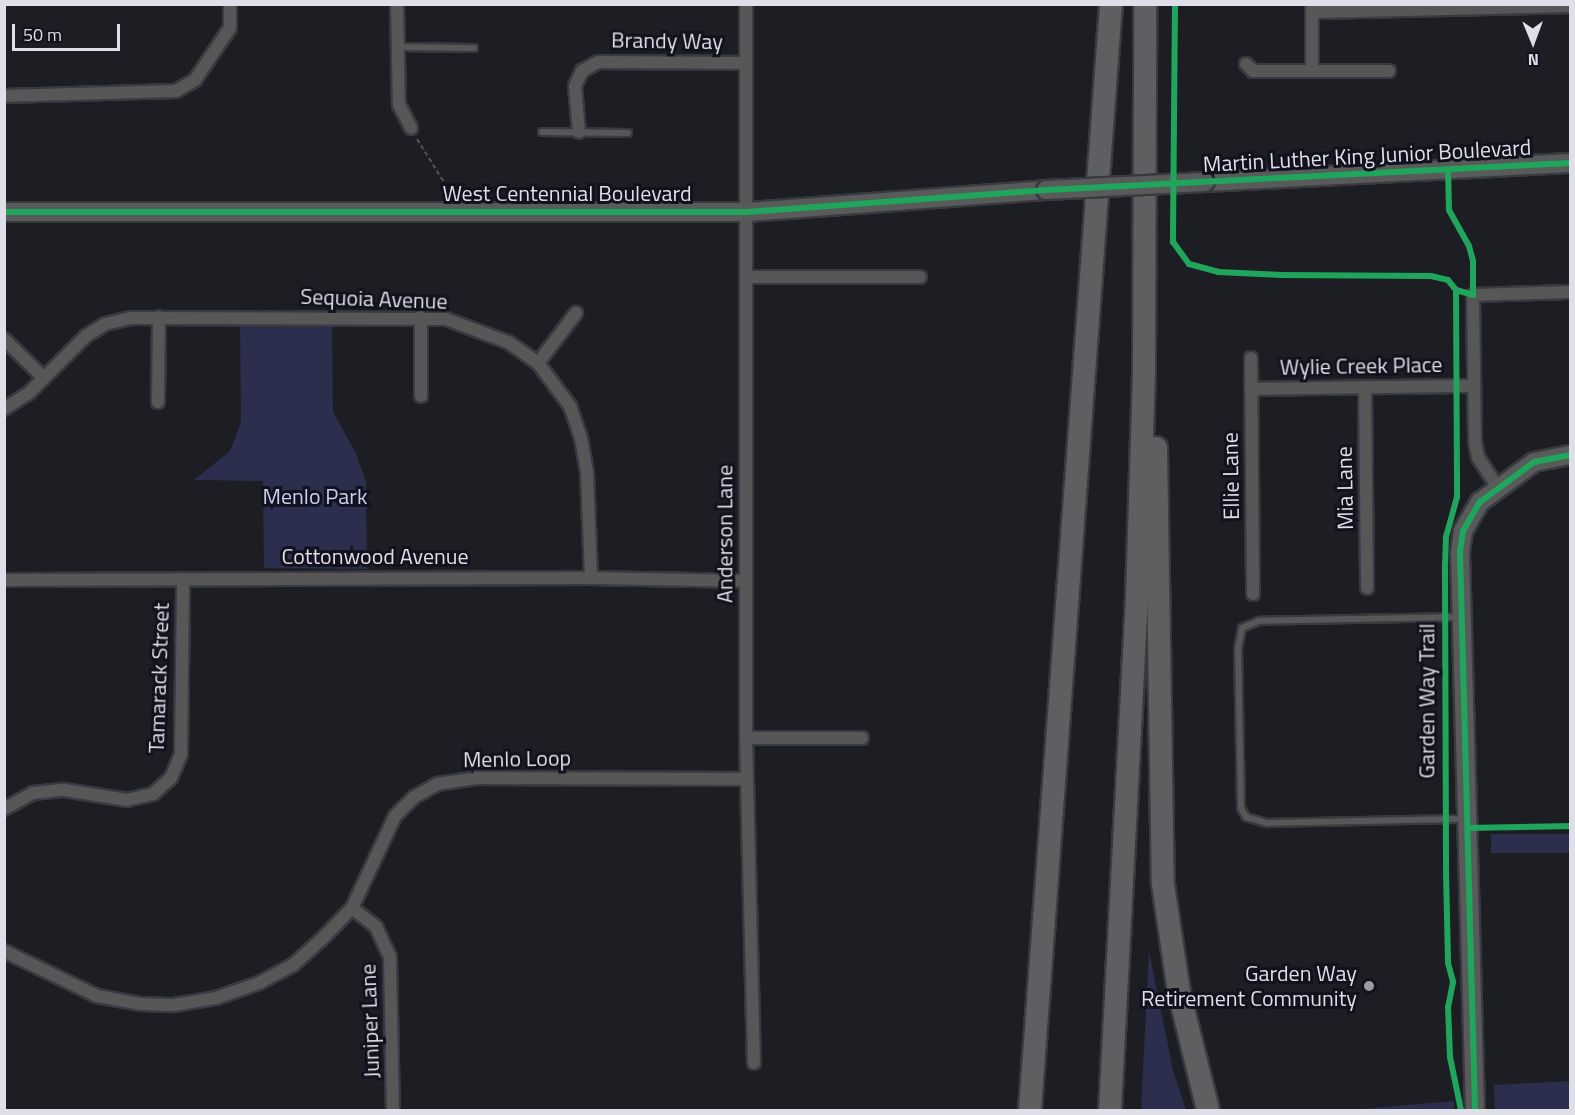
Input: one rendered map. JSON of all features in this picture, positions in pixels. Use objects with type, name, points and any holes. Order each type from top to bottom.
[{"type":"highway","points":[[1030,1110],[1064,617],[1090,321],[1111,4]]},
{"type":"highway","points":[[1110,1110],[1129,791],[1144,370],[1145,4]]},
{"type":"highway","points":[[1144,370],[1155,413],[1163,884],[1181,1003],[1208,1110]]},
{"type":"highway","points":[[1014,1110],[1039,968]]},
{"type":"main road","name":"Martin Luther King Junior Boulevard","points":[[1128,186],[1570,163]]},
{"type":"main road","name":"West Centennial Boulevard","points":[[4,212],[747,212],[1128,186]]},
{"type":"main road","points":[[1475,1110],[1470,818],[1461,616],[1463,531],[1471,512],[1498,488],[1534,462],[1570,455]]},
{"type":"street","points":[[4,96],[176,91],[195,80],[230,28],[230,4]]},
{"type":"street","points":[[397,4],[399,105],[411,128]]},
{"type":"street","name":"Anderson Lane","points":[[746,4],[746,738],[754,1063]]},
{"type":"street","points":[[1312,71],[1312,8],[1570,6]]},
{"type":"street","name":"Brandy Way","points":[[579,132],[575,86],[582,71],[598,62],[745,63]]},
{"type":"street","points":[[1246,64],[1253,71],[1389,71]]},
{"type":"street","points":[[746,277],[920,278]]},
{"type":"street","points":[[1498,488],[1478,457],[1472,386],[1473,295],[1570,292]]},
{"type":"street","points":[[538,363],[576,313]]},
{"type":"street","name":"Sequoia Avenue","points":[[4,409],[43,377],[86,336],[105,324],[131,318],[421,318],[446,319],[479,328],[508,342],[538,363],[570,406],[581,438],[587,472],[591,578]]},
{"type":"street","points":[[158,402],[159,318]]},
{"type":"street","points":[[421,318],[421,396]]},
{"type":"street","points":[[4,339],[43,377]]},
{"type":"street","name":"Ellie Lane","points":[[1251,358],[1253,594]]},
{"type":"street","name":"Wylie Creek Place","points":[[1251,388],[1472,386]]},
{"type":"street","name":"Mia Lane","points":[[1365,387],[1367,588]]},
{"type":"street","name":"Cottonwood Avenue","points":[[4,580],[591,578],[746,581]]},
{"type":"street","name":"Tamarack Street","points":[[4,809],[33,793],[64,790],[126,800],[153,794],[171,778],[181,754],[183,579]]},
{"type":"street","points":[[746,738],[861,738]]},
{"type":"street","name":"Menlo Loop","points":[[4,951],[97,996],[141,1004],[174,1005],[216,998],[259,983],[293,964],[352,908],[395,816],[414,797],[438,784],[477,778],[747,779]]},
{"type":"street","name":"Juniper Lane","points":[[352,908],[376,927],[390,957],[393,1110]]},
{"type":"lane","points":[[397,47],[474,48]]},
{"type":"lane","points":[[542,132],[628,133]]},
{"type":"lane","points":[[1461,616],[1259,621],[1242,628],[1238,648],[1241,807],[1246,817],[1267,823],[1470,818]]},
{"type":"path","points":[[411,128],[464,213]]},
{"type":"green space","name":"Menlo Park","points":[[240,325],[332,325],[333,412],[356,453],[366,482],[367,569],[264,568],[263,481],[194,480],[230,451],[241,422]]},
{"type":"green space","points":[[1491,834],[1570,834],[1570,853],[1491,853]]},
{"type":"green space","points":[[1149,952],[1173,1070],[1186,1110],[1141,1110]]},
{"type":"green space","points":[[1570,1081],[1570,1110],[1495,1110],[1494,1085]]},
{"type":"green space","points":[[1454,1101],[1454,1110],[1352,1110]]},
{"type":"cycle path","points":[[1175,4],[1173,242],[1189,264],[1218,272],[1431,276],[1448,280],[1456,290],[1473,295],[1473,261],[1469,246],[1449,210],[1448,170]]},
{"type":"cycle path","points":[[4,212],[747,212],[1046,190],[1570,163]]},
{"type":"cycle path","name":"Garden Way Trail","points":[[1456,290],[1457,497],[1446,537],[1445,570],[1446,872],[1448,963],[1453,982],[1448,1007],[1450,1057],[1461,1110]]},
{"type":"cycle path","points":[[1475,1110],[1460,552],[1463,531],[1480,502],[1534,462],[1570,455]]},
{"type":"cycle path","points":[[1470,828],[1570,826]]},
{"type":"place","name":"Garden Way Retirement Community","points":[[1369,986]]}]
